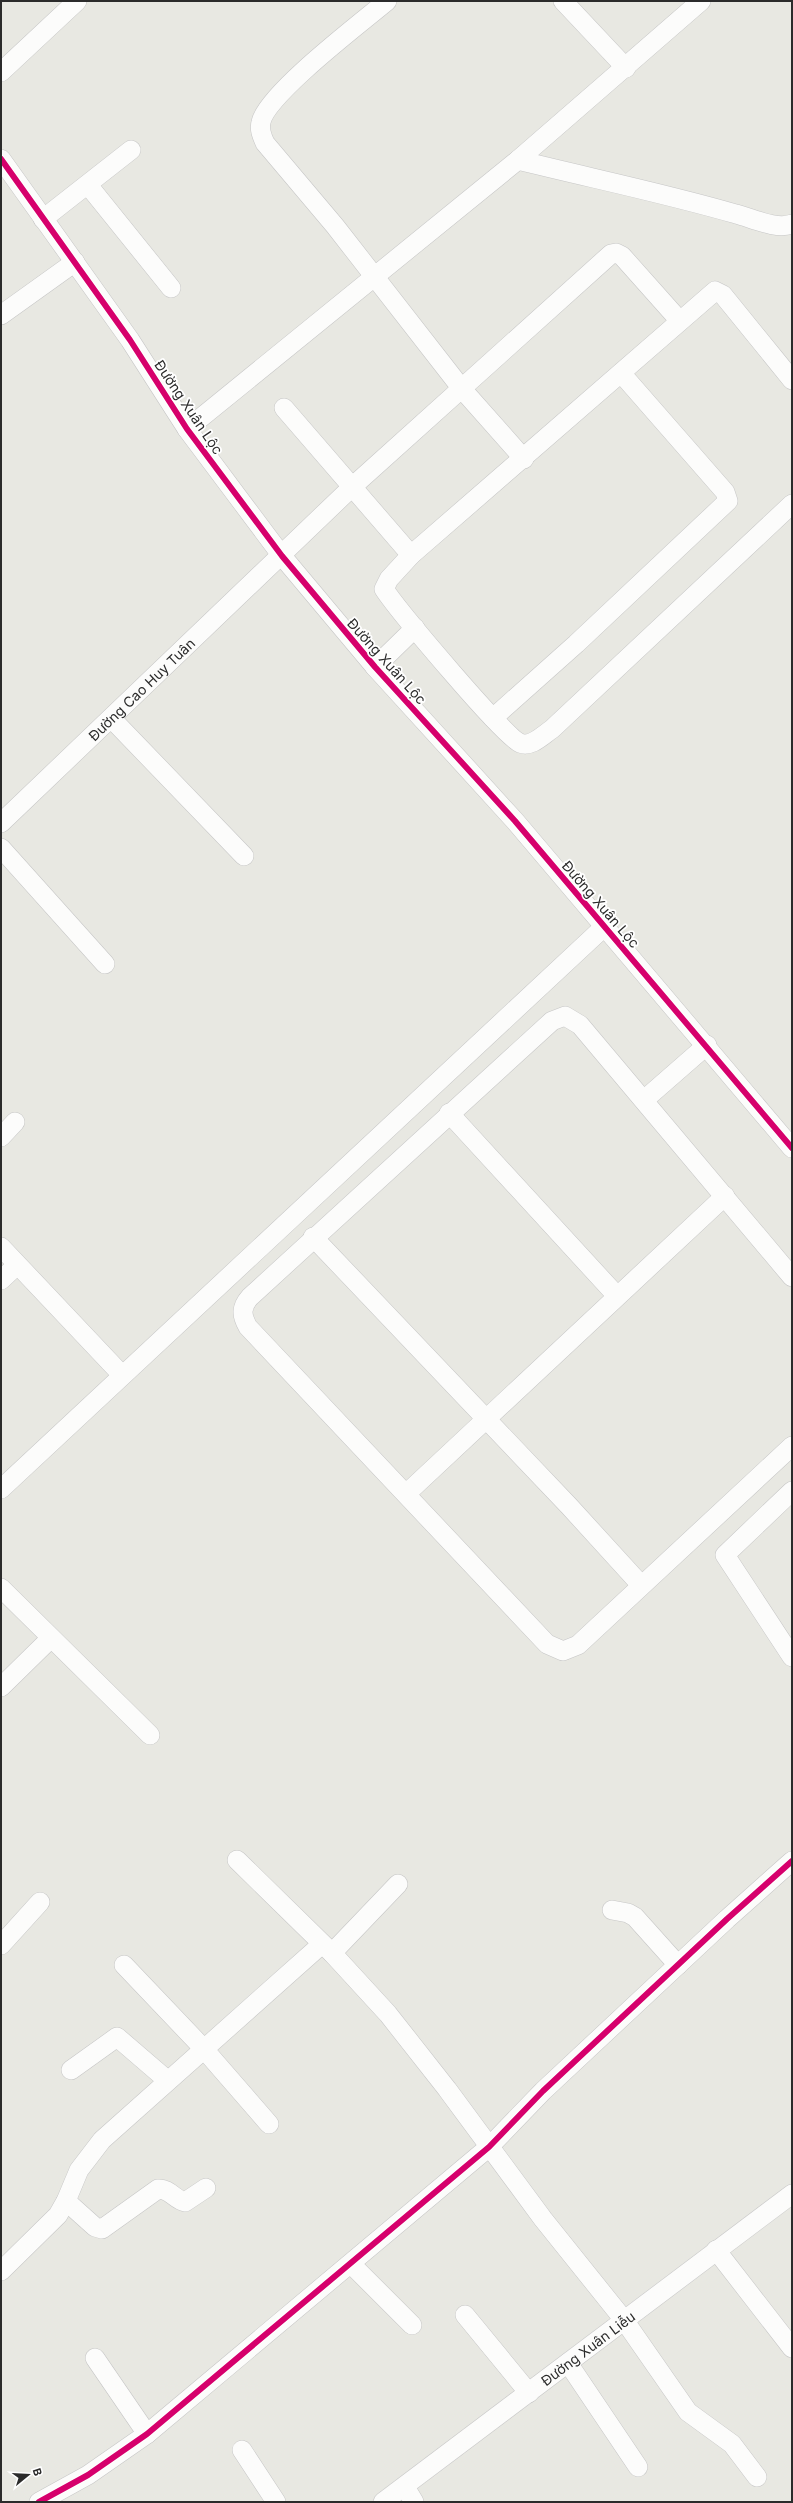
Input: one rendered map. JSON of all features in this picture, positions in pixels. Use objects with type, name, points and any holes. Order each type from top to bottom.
[{"type":"street","points":[[1,72],[77,1]]},
{"type":"street","points":[[387,1],[317,58],[287,88],[263,116],[260,132],[265,143],[334,226],[462,388],[524,459]]},
{"type":"street","points":[[563,1],[626,68]]},
{"type":"street","points":[[187,429],[518,160],[626,68],[701,1]]},
{"type":"street","points":[[44,219],[132,150]]},
{"type":"street","name":"Đường Xuân Lộc","points":[[1,159],[130,340],[187,429],[282,556],[375,666],[515,821],[707,1045],[792,1148]]},
{"type":"street","points":[[518,160],[790,226]]},
{"type":"street","points":[[88,184],[171,288]]},
{"type":"street","name":"Đường Cao Huy Tuân","points":[[1,823],[282,556],[352,487],[611,254],[616,252],[622,256],[679,320]]},
{"type":"street","points":[[1,315],[75,262]]},
{"type":"street","points":[[792,380],[723,295],[717,290],[679,320],[524,459],[411,555],[389,579],[384,589],[415,628],[493,718],[518,743],[525,745],[534,741],[552,728],[792,504]]},
{"type":"street","points":[[493,718],[576,644],[728,501],[725,492],[621,373]]},
{"type":"street","points":[[284,408],[411,555]]},
{"type":"street","points":[[375,666],[415,628]]},
{"type":"street","points":[[111,718],[244,856]]},
{"type":"street","points":[[1,848],[105,964]]},
{"type":"street","points":[[1,1489],[604,926]]},
{"type":"street","points":[[792,1277],[580,1025],[565,1016],[552,1021],[313,1237],[245,1302],[242,1313],[244,1320],[406,1494],[547,1644],[558,1650],[568,1650],[578,1645],[792,1446]]},
{"type":"street","points":[[644,1100],[707,1045]]},
{"type":"street","points":[[449,1113],[617,1296]]},
{"type":"street","points":[[1,1137],[15,1122]]},
{"type":"street","points":[[406,1494],[725,1196]]},
{"type":"street","points":[[313,1237],[487,1419],[641,1585]]},
{"type":"street","points":[[1,1247],[122,1375]]},
{"type":"street","points":[[1,1280],[18,1265]]},
{"type":"street","points":[[792,1491],[725,1555],[792,1657]]},
{"type":"street","points":[[1,1588],[150,1736]]},
{"type":"street","points":[[1,1687],[51,1638]]},
{"type":"street","points":[[237,1860],[327,1949],[388,2014],[447,2089],[489,2147],[624,2320],[688,2412],[732,2444],[757,2477]]},
{"type":"street","points":[[39,2502],[88,2475],[147,2434],[489,2147],[543,2091],[792,1861]]},
{"type":"street","points":[[1,2271],[50,2226],[66,2201],[79,2170],[88,2156],[102,2140],[203,2048],[327,1949],[398,1884]]},
{"type":"street","points":[[1,1944],[40,1902]]},
{"type":"street","points":[[612,1910],[628,1913],[635,1917],[678,1965]]},
{"type":"street","points":[[124,1965],[203,2048],[269,2124]]},
{"type":"street","points":[[71,2070],[117,2037],[125,2041],[167,2080]]},
{"type":"street","points":[[66,2201],[94,2227],[102,2229],[158,2189],[165,2189],[180,2201],[185,2202],[206,2188]]},
{"type":"street","name":"Đường Xuân Liễu","points":[[383,2502],[409,2494],[529,2393],[716,2250],[792,2194]]},
{"type":"street","points":[[716,2250],[792,2348]]},
{"type":"street","points":[[351,2264],[412,2325]]},
{"type":"street","points":[[465,2315],[529,2393]]},
{"type":"street","points":[[96,2358],[147,2434]]},
{"type":"street","points":[[568,2363],[638,2467]]},
{"type":"street","points":[[242,2450],[276,2502]]},
{"type":"cycle path","points":[[1,159],[130,340],[187,429],[282,556],[375,667],[515,821],[792,1148]]},
{"type":"cycle path","points":[[39,2502],[88,2475],[147,2434],[489,2147],[543,2091],[727,1919],[792,1861]]}]
